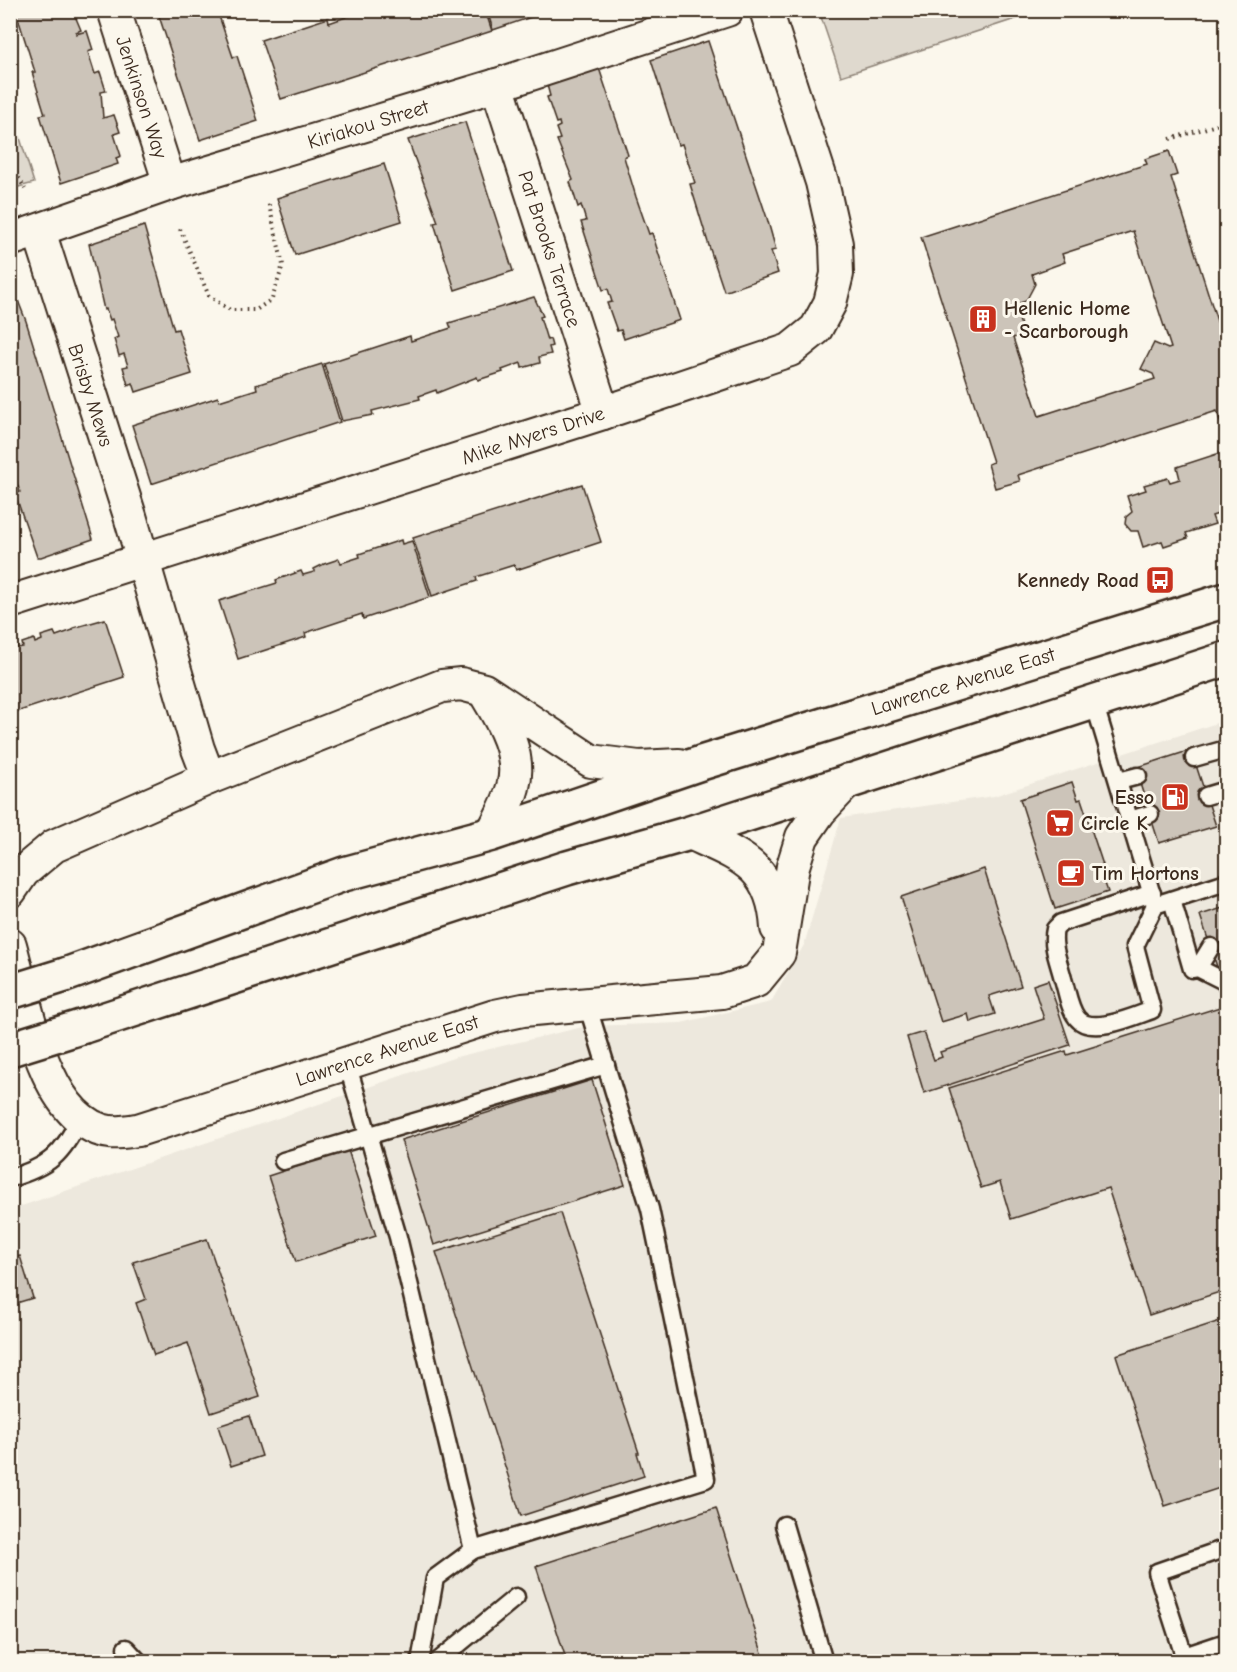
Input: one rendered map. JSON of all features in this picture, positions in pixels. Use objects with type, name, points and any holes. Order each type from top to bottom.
[{"type":"main road","name":"Lawrence Avenue East","points":[[10,992],[65,975],[344,874],[492,834],[701,763],[1227,600]]},
{"type":"main road","points":[[10,1049],[567,868],[690,833],[1227,659]]},
{"type":"street","name":"Jenkinson Way","points":[[114,10],[170,184]]},
{"type":"street","name":"Kiriakou Street","points":[[25,235],[170,184],[497,85],[727,10]]},
{"type":"street","name":"Mike Myers Drive","points":[[143,560],[603,413],[790,350],[816,329],[830,303],[837,274],[834,234],[822,182],[766,10]]},
{"type":"street","name":"Pat Brooks Terrace","points":[[497,85],[603,413]]},
{"type":"street","name":"Brisby Mews","points":[[25,235],[143,560]]},
{"type":"street","points":[[10,602],[143,560],[198,749],[209,778]]},
{"type":"street","name":"Lawrence Avenue East","points":[[14,875],[54,846],[209,778],[442,686],[461,684],[484,690],[591,761],[639,767],[701,763]]},
{"type":"street","points":[[484,690],[504,724],[515,759],[514,786],[492,834]]},
{"type":"street","points":[[779,953],[793,866],[802,837],[819,811],[849,780]]},
{"type":"street","points":[[690,833],[740,856],[764,878],[776,913],[779,953]]},
{"type":"street","name":"Lawrence Avenue East","points":[[10,945],[45,1072],[57,1092],[80,1118],[111,1132],[138,1130],[495,1016],[523,1010],[722,992],[756,981],[779,953]]},
{"type":"lane","points":[[1094,702],[1130,820],[1160,899],[1192,969],[1197,968],[1222,980]]},
{"type":"lane","points":[[1194,758],[1227,749]]},
{"type":"lane","points":[[1119,781],[1138,776]]},
{"type":"lane","points":[[1206,796],[1227,790]]},
{"type":"lane","points":[[1130,820],[1150,814]]},
{"type":"lane","points":[[1160,899],[1135,946],[1152,1010],[1096,1026],[1077,1019],[1053,940],[1054,929],[1061,923],[1227,882]]},
{"type":"lane","points":[[1197,968],[1213,954]]},
{"type":"lane","points":[[420,1662],[435,1578],[473,1550],[706,1479],[650,1209],[587,1004]]},
{"type":"lane","points":[[347,1063],[398,1237],[473,1550]]},
{"type":"lane","points":[[283,1161],[606,1065]]},
{"type":"lane","points":[[10,1178],[36,1171],[67,1145],[80,1118]]},
{"type":"lane","points":[[784,1525],[824,1662]]},
{"type":"lane","points":[[1227,1548],[1157,1572],[1185,1659],[1227,1642]]},
{"type":"lane","points":[[437,1662],[516,1598]]},
{"type":"lane","points":[[126,1648],[139,1662]]},
{"type":"path","points":[[1170,139],[1227,122]]},
{"type":"path","points":[[10,162],[25,189]]},
{"type":"path","points":[[180,229],[209,296],[230,310],[256,310],[272,299],[283,265],[268,201]]},
{"type":"path","points":[[10,815],[14,820]]},
{"type":"shaded area","points":[[819,10],[1040,11],[841,76]]},
{"type":"shaded area","points":[[11,109],[34,183],[10,189]]},
{"type":"shaded area","points":[[1226,720],[1226,1661],[11,1661],[10,1210],[456,1057],[587,1026],[681,1023],[771,1002],[804,945],[841,818],[994,796]]},
{"type":"building","points":[[11,10],[76,10],[73,11],[81,30],[76,34],[87,31],[93,50],[88,52],[95,74],[100,72],[106,91],[101,92],[103,118],[114,115],[120,132],[114,134],[121,156],[116,158],[118,164],[61,183],[40,115],[45,114],[32,72],[35,72],[17,15],[13,16]]},
{"type":"building","points":[[157,10],[217,10],[233,57],[237,56],[258,121],[200,140]]},
{"type":"building","points":[[366,10],[485,10],[492,31],[281,99],[261,40],[328,18],[329,23]]},
{"type":"building","points":[[487,10],[562,10],[547,15],[546,12],[493,30]]},
{"type":"building","points":[[708,41],[767,218],[776,250],[771,251],[778,273],[724,291],[690,184],[695,183],[682,144],[678,145],[651,60]]},
{"type":"building","points":[[599,68],[628,155],[624,157],[636,197],[649,234],[652,233],[680,320],[624,339],[621,330],[617,331],[607,303],[612,302],[608,289],[603,290],[581,222],[586,221],[581,205],[578,207],[570,182],[573,180],[557,140],[560,139],[556,128],[560,126],[559,122],[556,123],[547,97],[550,96],[547,85]]},
{"type":"building","points":[[465,122],[513,271],[455,290],[434,223],[438,222],[408,140]]},
{"type":"building","name":"Hellenic Home - Scarborough","points":[[1169,151],[1177,175],[1171,177],[1226,349],[1226,419],[1220,421],[1217,411],[1018,475],[1020,481],[995,488],[988,464],[993,462],[921,237],[1147,164],[1145,159]],"holes":[[[1133,231],[1171,348],[1168,349],[1154,343],[1141,369],[1153,374],[1155,379],[1039,416],[1013,338],[1024,334],[1014,305],[1026,301],[1035,284],[1032,274],[1065,262],[1062,254]]]},
{"type":"building","points":[[384,164],[402,221],[295,255],[277,198]]},
{"type":"building","points":[[144,226],[174,330],[178,329],[192,374],[136,392],[133,383],[128,385],[123,367],[128,366],[124,354],[119,356],[114,339],[118,337],[112,319],[110,320],[106,309],[104,310],[89,244]]},
{"type":"building","points":[[10,280],[26,321],[93,539],[41,557],[37,557],[15,494],[20,492],[10,463]]},
{"type":"building","points":[[534,297],[543,316],[540,317],[547,340],[550,339],[552,346],[549,347],[551,354],[539,357],[540,363],[522,368],[521,363],[502,370],[503,372],[478,380],[477,377],[437,393],[436,390],[419,396],[420,399],[372,411],[373,415],[342,421],[324,364],[410,336],[411,341],[451,328],[449,323]]},
{"type":"building","points":[[322,364],[340,422],[151,484],[132,425],[218,397],[219,401],[257,389],[256,385]]},
{"type":"building","points":[[1226,419],[1226,440],[1220,421]]},
{"type":"building","points":[[1226,451],[1226,520],[1223,521],[1221,513],[1212,516],[1215,524],[1186,533],[1188,538],[1164,546],[1162,541],[1143,547],[1138,531],[1131,531],[1125,524],[1126,517],[1132,512],[1127,496],[1146,490],[1144,485],[1168,478],[1170,482],[1180,479],[1177,467]]},
{"type":"building","points":[[582,484],[601,542],[516,570],[514,565],[476,577],[477,581],[432,596],[413,538]]},
{"type":"building","points":[[401,540],[402,544],[412,541],[430,597],[363,619],[362,614],[305,633],[306,637],[238,659],[219,601],[277,583],[276,580],[301,571],[303,575],[314,572],[314,569],[339,559],[341,563],[360,557],[359,554]]},
{"type":"building","points":[[105,619],[124,677],[10,714],[10,647],[17,645],[18,648],[23,647],[22,643],[34,639],[35,643],[42,640],[41,636],[54,632],[56,636],[73,630],[73,628]]},
{"type":"building","points":[[1191,750],[1216,826],[1159,843],[1135,768]]},
{"type":"building","points":[[1072,782],[1078,800],[1081,799],[1103,865],[1099,866],[1108,892],[1055,909],[1020,799]]},
{"type":"building","points":[[984,869],[1021,986],[989,996],[995,1014],[970,1022],[968,1014],[941,1022],[901,897]]},
{"type":"building","points":[[1226,907],[1226,984],[1223,985],[1200,915]]},
{"type":"building","points":[[1048,980],[1070,1045],[924,1093],[907,1037],[924,1032],[934,1060],[942,1057],[940,1052],[1044,1019],[1033,985]]},
{"type":"building","points":[[1226,1005],[1226,1290],[1149,1315],[1108,1188],[1011,1219],[1000,1182],[981,1188],[949,1088],[1066,1051],[1067,1055]]},
{"type":"building","points":[[592,1080],[625,1185],[434,1245],[401,1140]]},
{"type":"building","points":[[348,1150],[376,1236],[296,1262],[268,1176]]},
{"type":"building","points":[[560,1213],[639,1453],[637,1453],[644,1476],[521,1516],[436,1252]]},
{"type":"building","points":[[207,1239],[260,1397],[211,1413],[188,1343],[154,1355],[136,1303],[146,1299],[133,1262]]},
{"type":"building","points":[[20,1256],[33,1298],[10,1305],[10,1259]]},
{"type":"building","points":[[1226,1319],[1226,1486],[1165,1506],[1116,1355]]},
{"type":"building","points":[[249,1416],[262,1456],[231,1466],[218,1426]]},
{"type":"building","points":[[716,1508],[765,1662],[567,1662],[536,1566]]},
{"type":"place","name":"Hellenic Home - Scarborough","points":[[983,319]]},
{"type":"place","name":"Kennedy Road","points":[[1160,580]]},
{"type":"place","name":"Esso","points":[[1175,797]]},
{"type":"place","name":"Circle K","points":[[1060,823]]},
{"type":"place","name":"Tim Hortons","points":[[1071,873]]}]
